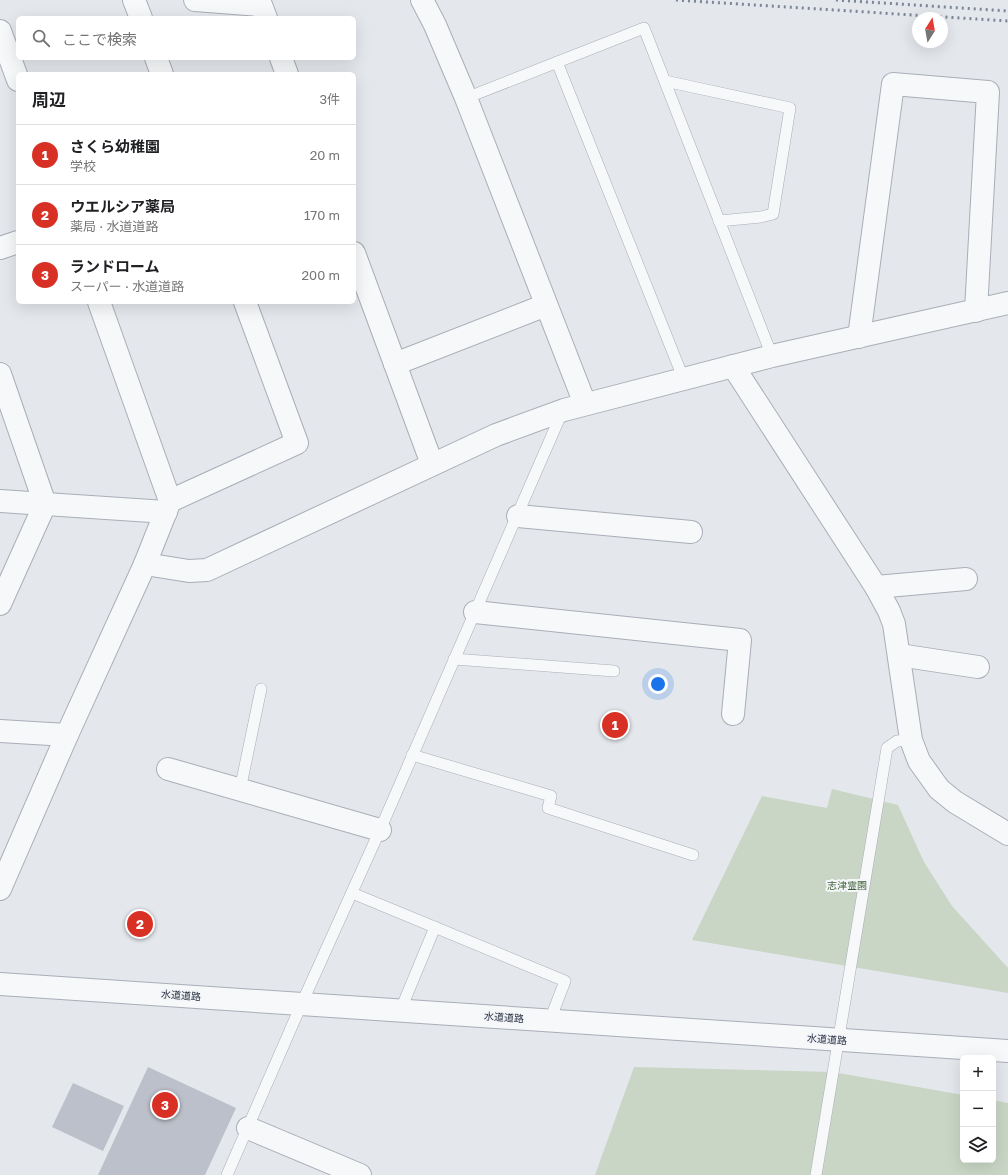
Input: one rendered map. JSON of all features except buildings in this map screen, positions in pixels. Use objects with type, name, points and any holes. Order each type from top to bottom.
[{"type":"street","points":[[134,0],[140,16]]},
{"type":"street","points":[[195,0],[261,5],[265,16]]},
{"type":"street","points":[[422,0],[435,25],[466,98],[585,404]]},
{"type":"street","points":[[0,31],[16,75]]},
{"type":"street","points":[[157,60],[161,72]]},
{"type":"street","points":[[282,60],[286,72]]},
{"type":"street","points":[[858,338],[893,84],[988,92],[976,311]]},
{"type":"street","points":[[0,248],[16,243]]},
{"type":"street","points":[[356,258],[432,464]]},
{"type":"street","points":[[145,564],[189,571],[207,570],[496,435],[564,410],[772,356],[858,338],[1008,303]]},
{"type":"street","points":[[0,889],[67,735],[145,564],[168,507],[100,304]]},
{"type":"street","points":[[0,501],[45,504],[168,507],[297,443],[246,304]]},
{"type":"street","points":[[395,364],[546,305]]},
{"type":"street","points":[[733,366],[890,611],[894,624],[911,740],[920,761],[940,789],[955,802],[1008,834]]},
{"type":"street","points":[[0,604],[45,504],[1,381]]},
{"type":"street","points":[[518,516],[692,532]]},
{"type":"street","points":[[876,587],[966,579]]},
{"type":"street","points":[[475,612],[740,640],[733,714]]},
{"type":"street","points":[[898,655],[978,667]]},
{"type":"street","points":[[0,731],[67,735]]},
{"type":"street","points":[[168,769],[380,830]]},
{"type":"street","name":"水道道路","points":[[0,984],[401,1009],[1008,1051]]},
{"type":"street","points":[[248,1128],[360,1175]]},
{"type":"lane","points":[[466,98],[644,28],[772,356]]},
{"type":"lane","points":[[557,62],[684,380]]},
{"type":"lane","points":[[665,81],[790,108],[773,214],[761,217],[719,221]]},
{"type":"lane","points":[[227,1175],[564,410]]},
{"type":"lane","points":[[454,659],[614,671]]},
{"type":"lane","points":[[240,790],[260,689]]},
{"type":"lane","points":[[816,1175],[840,1040],[887,748],[897,741],[911,740]]},
{"type":"lane","points":[[412,755],[551,796],[548,808],[693,855]]},
{"type":"lane","points":[[352,893],[565,981],[550,1020]]},
{"type":"lane","points":[[401,1009],[434,927]]},
{"type":"green space","name":"志津霊園","points":[[832,789],[898,805],[924,862],[952,906],[1008,968],[1008,993],[692,940],[762,796],[827,808]]},
{"type":"green space","points":[[634,1067],[833,1072],[960,1094],[960,1163],[996,1163],[996,1101],[1008,1103],[1008,1175],[595,1175]]},
{"type":"railway","points":[[676,0],[1008,21]]},
{"type":"railway","points":[[836,0],[1008,11]]},
{"type":"place","name":"さくら幼稚園","points":[[615,725]]},
{"type":"place","name":"ウエルシア薬局","points":[[140,924]]},
{"type":"place","name":"ランドローム","points":[[165,1105]]}]
